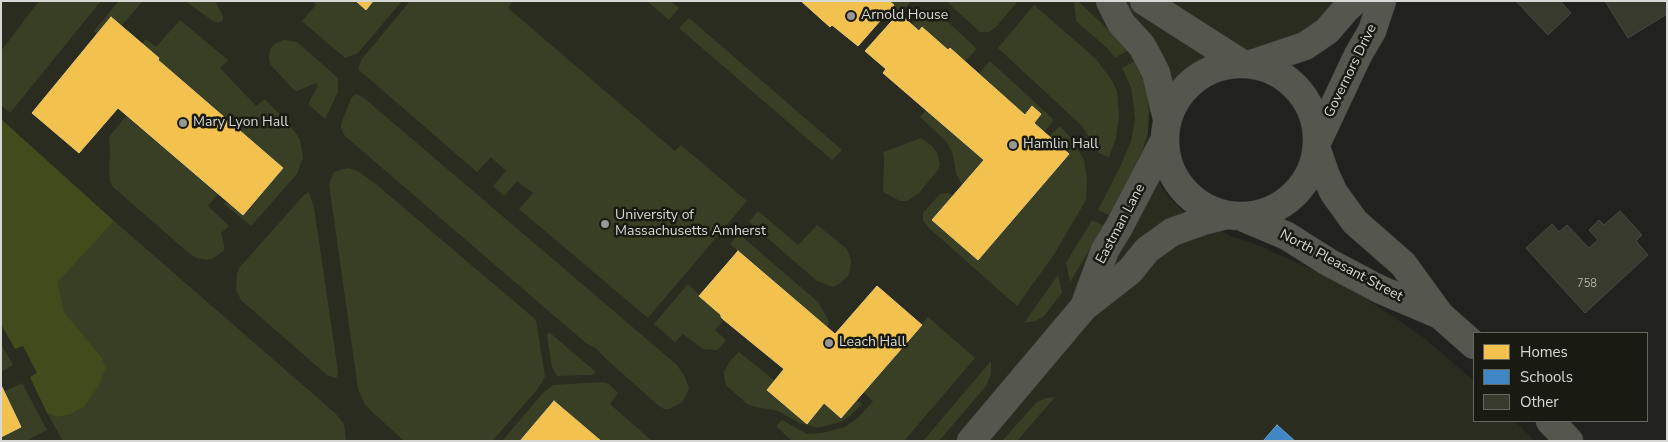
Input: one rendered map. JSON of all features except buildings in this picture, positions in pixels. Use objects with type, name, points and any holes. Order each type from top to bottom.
[{"type":"main road","points":[[1110,1],[1121,23],[1142,46],[1156,73],[1170,169],[1184,191],[1204,207],[1235,216],[1262,213],[1280,205],[1296,193],[1308,178],[1318,145],[1310,105],[1295,85],[1275,71],[1246,63],[1144,1]]},
{"type":"main road","points":[[1165,131],[1173,104],[1185,87],[1201,74],[1220,65],[1246,63],[1305,46],[1327,31],[1355,1]]},
{"type":"main road","name":"Governors Drive","points":[[1318,145],[1349,72],[1372,31],[1382,1]]},
{"type":"main road","name":"Eastman Lane","points":[[1084,307],[1105,250],[1119,227],[1165,131]]},
{"type":"main road","name":"North Pleasant Street","points":[[1318,145],[1326,176],[1334,193],[1355,222],[1403,264],[1440,315],[1473,344]]},
{"type":"main road","name":"Eastman Lane","points":[[971,441],[1084,307],[1130,271],[1147,250],[1172,232],[1203,221],[1235,216]]},
{"type":"main road","name":"North Pleasant Street","points":[[1235,216],[1287,236],[1328,262],[1379,289],[1440,315]]},
{"type":"main road","points":[[1551,422],[1569,441]]},
{"type":"shaded area","name":"University of Massachusetts Amherst","points":[[1,1],[1337,1],[1310,29],[1284,40],[1201,61],[1176,80],[1149,114],[1148,132],[1151,157],[1162,188],[1183,211],[1233,237],[1253,243],[1327,276],[1367,299],[1423,337],[1473,380],[1473,422],[1516,422],[1535,441],[1,441]]},
{"type":"green space","points":[[39,1],[101,1],[10,113],[1,105],[1,51]]},
{"type":"green space","points":[[119,1],[143,1],[121,26],[97,34],[94,31]]},
{"type":"green space","points":[[185,1],[215,1],[223,16],[223,20],[219,23],[213,21]]},
{"type":"green space","points":[[313,1],[356,1],[366,10],[373,1],[402,1],[358,53],[345,58],[302,21],[316,5]]},
{"type":"green space","points":[[410,1],[513,1],[508,8],[675,151],[681,145],[747,201],[648,318],[519,209],[533,193],[517,181],[504,196],[493,186],[506,171],[491,157],[477,172],[359,70],[362,59]]},
{"type":"green space","points":[[647,1],[670,1],[679,8],[669,20]]},
{"type":"green space","points":[[889,1],[911,1],[900,15]]},
{"type":"green space","points":[[946,1],[1018,1],[996,27],[989,32],[980,32]]},
{"type":"green space","points":[[1074,1],[1078,1],[1128,50],[1115,58],[1107,48],[1076,21]]},
{"type":"green space","points":[[1034,5],[1096,59],[1113,82],[1117,92],[1119,116],[1116,138],[1109,157],[1099,153],[1082,126],[998,48]]},
{"type":"green space","points":[[926,9],[930,9],[948,22],[976,48],[965,61],[950,48],[948,50],[923,27],[919,31],[912,25]]},
{"type":"green space","points":[[689,18],[842,150],[832,160],[679,28]]},
{"type":"green space","points":[[180,20],[228,60],[220,68],[256,106],[265,99],[288,123],[300,139],[303,158],[297,174],[252,225],[224,204],[226,202],[243,215],[283,168],[142,44],[146,39],[156,47]]},
{"type":"green space","points":[[284,40],[297,42],[338,78],[338,92],[326,117],[324,118],[309,105],[318,86],[316,83],[297,91],[294,90],[270,64],[270,49],[276,43]]},
{"type":"green space","points":[[990,61],[1053,119],[1044,132],[1034,123],[1041,114],[1032,107],[1025,115],[993,88],[994,86],[979,73]]},
{"type":"green space","points":[[1135,61],[1147,91],[1148,132],[1143,149],[1111,216],[1098,210],[1131,141],[1135,119],[1133,99],[1131,87],[1122,68]]},
{"type":"green space","points":[[356,94],[364,98],[677,365],[685,377],[689,389],[681,403],[669,409],[659,406],[596,348],[587,344],[345,136],[341,129],[341,124],[351,98]]},
{"type":"green space","points":[[926,110],[984,160],[962,185],[956,173],[953,154],[946,141],[920,117]]},
{"type":"green space","points":[[126,116],[218,194],[208,206],[229,226],[221,233],[224,250],[214,258],[207,260],[190,254],[113,187],[110,181],[109,169],[109,137]]},
{"type":"green space","points":[[1,119],[114,221],[58,282],[64,312],[100,355],[106,368],[97,388],[84,407],[69,415],[57,417],[47,413],[30,377],[37,373],[23,346],[15,349],[1,324]]},
{"type":"green space","points":[[1060,126],[1071,138],[1084,160],[1087,179],[1086,200],[1053,256],[1017,306],[929,228],[923,220],[923,213],[940,194],[947,193],[953,195],[932,220],[978,260],[1069,154],[1049,136]]},
{"type":"green space","points":[[921,138],[932,146],[937,153],[940,165],[918,194],[907,201],[900,201],[883,192],[883,152]]},
{"type":"green space","points":[[348,168],[358,171],[377,185],[536,320],[545,377],[536,391],[492,441],[404,441],[365,405],[358,389],[329,184],[334,172]]},
{"type":"green space","points":[[309,192],[314,207],[338,372],[335,378],[327,375],[241,300],[236,290],[239,268],[305,194]]},
{"type":"green space","points":[[758,211],[798,245],[817,225],[847,249],[851,260],[848,276],[833,287],[817,281],[749,222]]},
{"type":"green space","points":[[1092,220],[1104,226],[1070,282],[1066,263]]},
{"type":"green space","points":[[114,221],[335,413],[344,424],[346,441],[63,441],[47,413],[57,417],[69,415],[84,407],[100,355],[64,312],[58,282]]},
{"type":"green space","points":[[739,234],[818,302],[828,319],[829,325],[827,327],[730,244]]},
{"type":"green space","points":[[1058,275],[1062,293],[1043,317],[1024,323]]},
{"type":"green space","points":[[688,284],[724,320],[715,330],[726,340],[718,350],[703,349],[683,334],[675,342],[654,324]]},
{"type":"green space","points":[[928,317],[975,358],[904,441],[792,441],[776,426],[782,420],[807,434],[822,433],[845,427],[859,417],[873,401],[863,392]]},
{"type":"green space","points":[[549,332],[596,372],[592,375],[557,376],[552,367],[547,335]]},
{"type":"green space","points":[[1,344],[13,365],[1,372]]},
{"type":"green space","points":[[739,352],[775,381],[767,390],[807,424],[824,403],[857,400],[862,404],[841,422],[818,428],[799,423],[778,411],[747,404],[726,385],[725,381],[724,372],[730,361]]},
{"type":"green space","points":[[991,361],[991,374],[986,386],[939,441],[923,441]]},
{"type":"green space","points":[[603,382],[609,384],[618,393],[610,404],[652,441],[601,441],[554,401],[520,441],[502,441],[544,392],[553,385]]},
{"type":"green space","points":[[22,383],[47,430],[26,441],[1,441],[1,437],[21,427],[5,391]]},
{"type":"green space","points":[[1055,397],[1017,441],[1002,441],[1037,402]]},
{"type":"place","name":"Arnold House","points":[[851,16]]},
{"type":"place","name":"Mary Lyon Hall","points":[[183,123]]},
{"type":"place","name":"Hamlin Hall","points":[[1013,145]]},
{"type":"place","name":"University of Massachusetts Amherst","points":[[605,224]]},
{"type":"place","name":"Leach Hall","points":[[829,343]]}]
